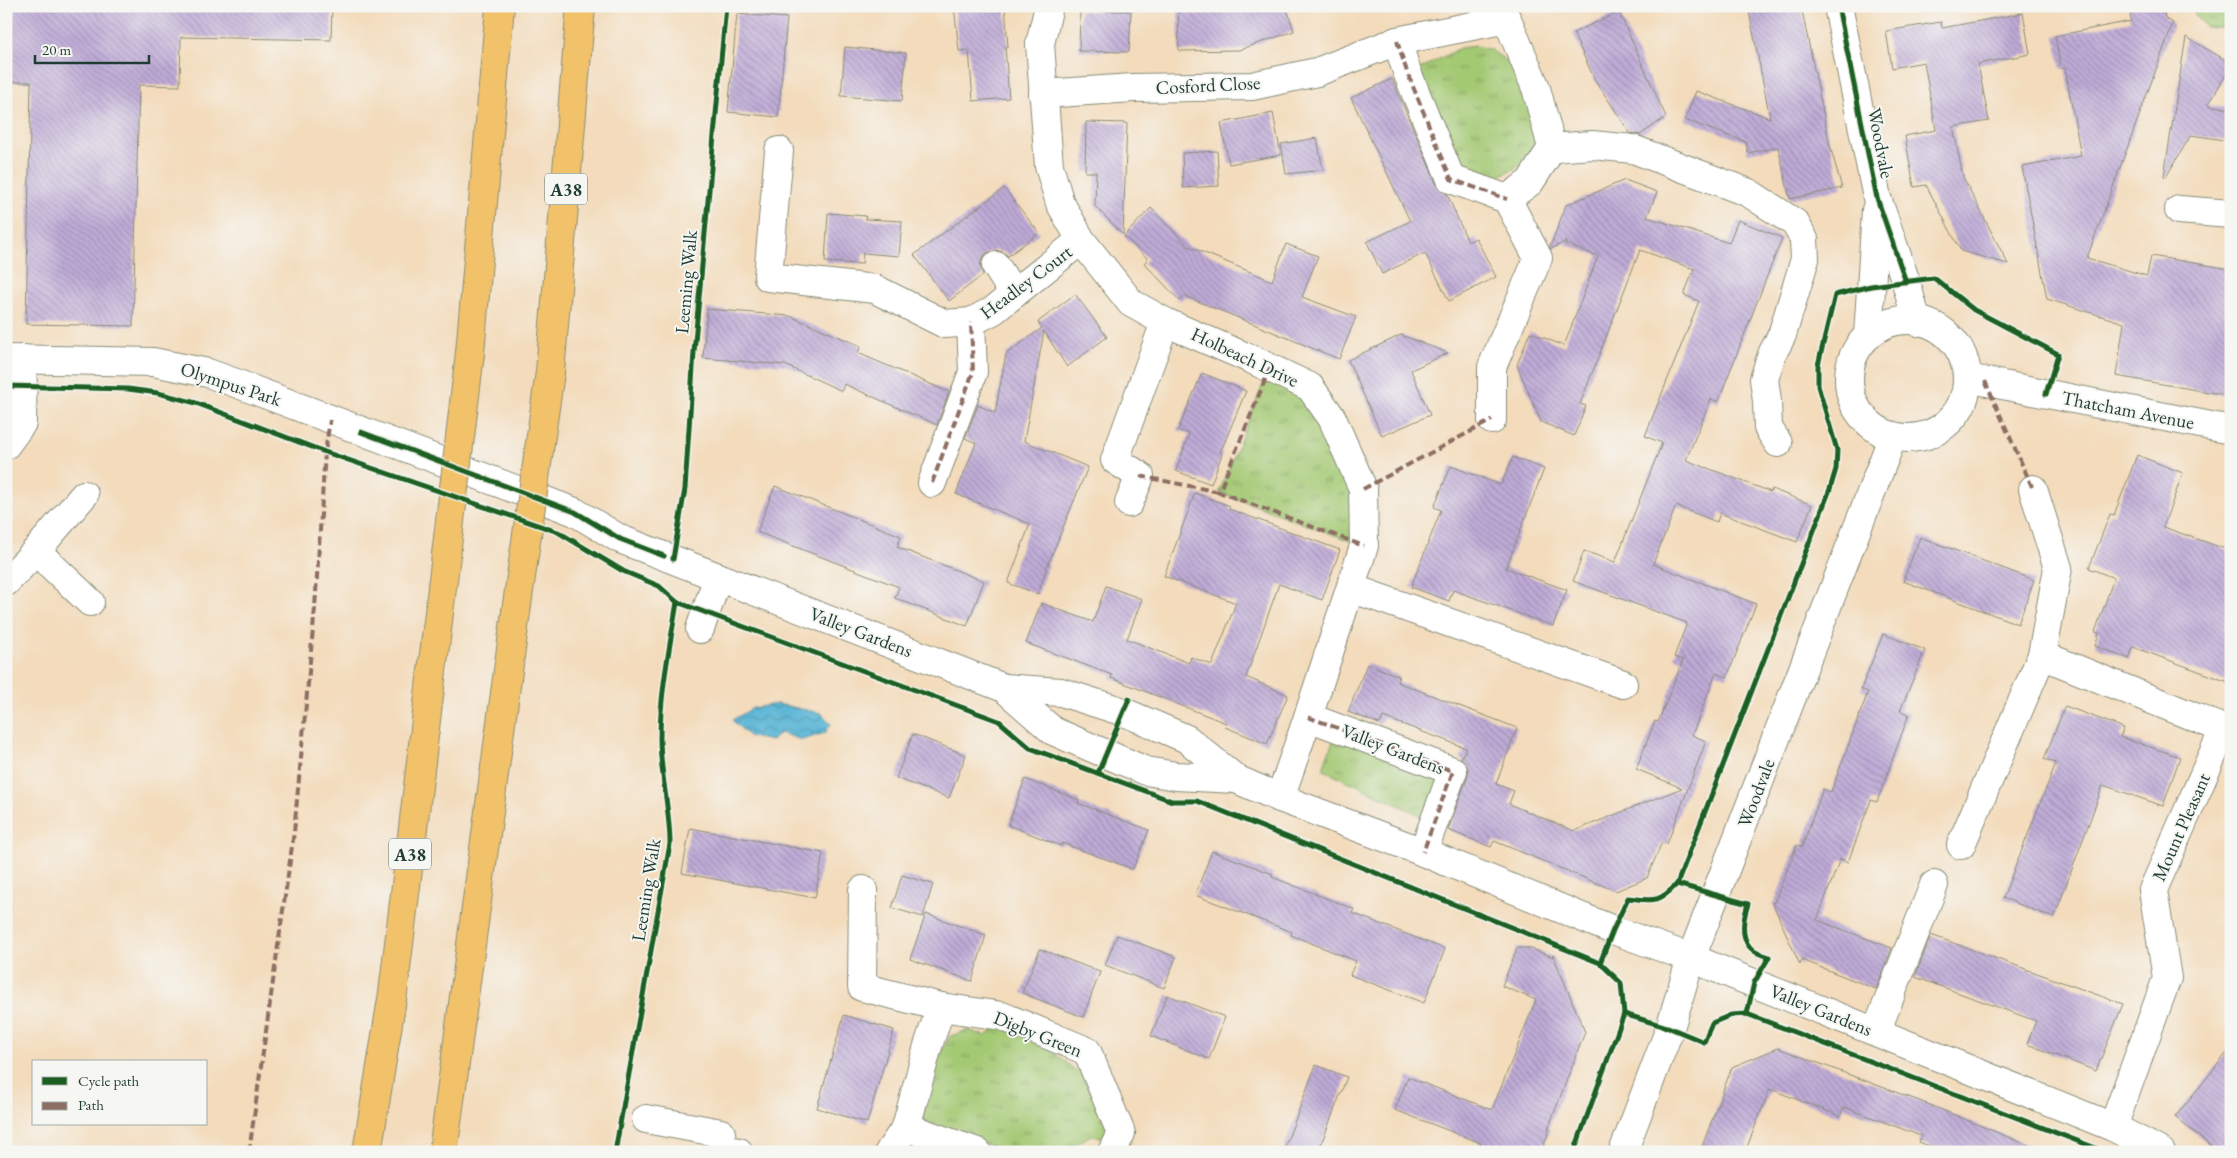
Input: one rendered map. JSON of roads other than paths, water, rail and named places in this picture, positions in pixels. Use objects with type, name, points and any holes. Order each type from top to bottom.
[{"type":"highway","name":"A38","points":[[367,1152],[393,993],[470,353],[500,6]]},
{"type":"highway","name":"A38","points":[[443,1152],[550,372],[582,6]]},
{"type":"street","name":"Holbeach Drive","points":[[1049,6],[1040,44],[1048,166],[1060,203],[1081,240],[1131,303],[1165,322],[1310,387],[1332,418],[1362,489],[1364,546],[1280,798]]},
{"type":"street","name":"Woodvale","points":[[1842,7],[1877,198],[1906,282],[1917,322]]},
{"type":"street","name":"Cosford Close","points":[[1043,94],[1133,88],[1252,86],[1317,72],[1397,41],[1507,20],[1536,88],[1552,148]]},
{"type":"street","points":[[1397,41],[1407,72],[1451,179],[1507,200],[1538,258],[1492,367],[1492,420]]},
{"type":"street","points":[[1507,200],[1530,182],[1552,148],[1592,145],[1633,149],[1714,178],[1748,193],[1795,223],[1804,239],[1804,259],[1782,335],[1772,354],[1764,379],[1768,401],[1768,428],[1778,443]]},
{"type":"street","name":"Headley Court","points":[[779,151],[768,276],[875,289],[945,324],[971,322],[994,310],[1081,240]]},
{"type":"street","name":"Woodvale","points":[[1868,336],[1877,198]]},
{"type":"street","points":[[2179,210],[2231,214]]},
{"type":"street","points":[[996,266],[1014,294]]},
{"type":"street","points":[[1905,320],[1925,323],[1944,332],[1958,348],[1966,366],[1967,378],[1964,398],[1954,416],[1939,430],[1919,438],[1899,438],[1875,429],[1860,415],[1851,396],[1848,376],[1853,356],[1868,336],[1885,324],[1905,320]]},
{"type":"street","name":"Headley Court","points":[[932,483],[973,372],[971,322]]},
{"type":"street","points":[[1129,504],[1140,476],[1115,460],[1165,322]]},
{"type":"street","points":[[6,445],[22,424],[15,359]]},
{"type":"street","name":"Olympus Park","points":[[15,359],[136,361],[180,366],[233,382],[575,512],[620,539],[664,556]]},
{"type":"street","name":"Thatcham Avenue","points":[[1967,378],[2231,430]]},
{"type":"street","name":"Woodvale","points":[[1623,1152],[1670,1028],[1691,958],[1893,436]]},
{"type":"street","points":[[1961,845],[2042,655],[2058,568],[2033,489]]},
{"type":"street","points":[[6,582],[36,551],[84,495]]},
{"type":"street","points":[[36,551],[90,602]]},
{"type":"street","name":"Valley Gardens","points":[[664,556],[1004,688],[1061,692],[1124,712],[1187,739],[1236,779],[1280,798],[1423,852],[1613,930],[1691,958],[2113,1127],[2161,1152]]},
{"type":"street","points":[[700,629],[718,576]]},
{"type":"street","points":[[1351,588],[1623,684]]},
{"type":"street","name":"Mount Pleasant","points":[[2042,655],[2227,731],[2153,890],[2167,978],[2113,1127]]},
{"type":"street","name":"Valley Gardens","points":[[1004,688],[1053,731],[1146,771],[1176,776],[1236,779]]},
{"type":"street","name":"Valley Gardens","points":[[1308,717],[1453,771],[1423,852]]},
{"type":"street","points":[[1876,1032],[1934,885]]},
{"type":"street","name":"Digby Green","points":[[863,890],[862,987],[941,1007],[1002,1016],[1087,1051],[1121,1133],[1112,1152]]},
{"type":"street","points":[[889,1152],[906,1127],[928,1046],[941,1007]]},
{"type":"street","points":[[646,1119],[721,1134],[722,1149],[739,1152]]},
{"type":"street","points":[[906,1127],[977,1152]]},
{"type":"water","points":[[777,704],[821,713],[831,724],[825,733],[802,740],[780,733],[772,741],[750,737],[732,720],[753,708]]}]
